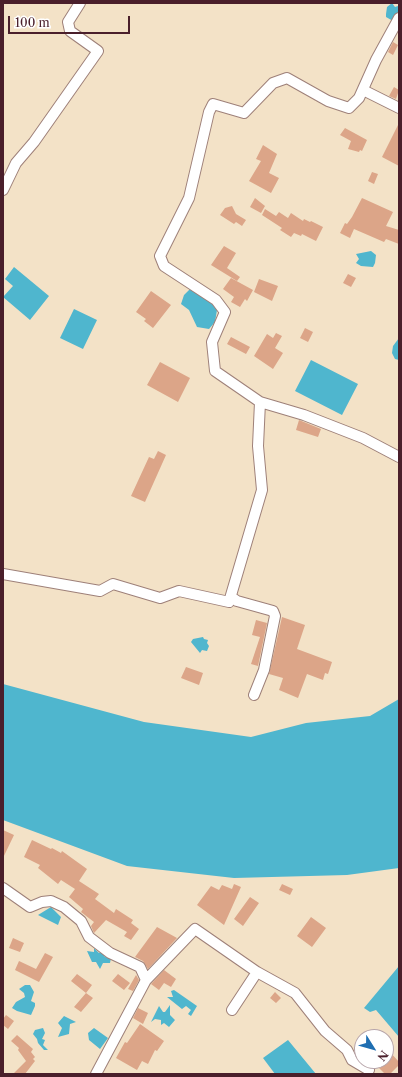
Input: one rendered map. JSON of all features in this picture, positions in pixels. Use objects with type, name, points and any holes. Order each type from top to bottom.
[{"type":"street","points":[[3,190],[16,163],[34,142],[98,51],[70,31],[68,22],[80,3]]},
{"type":"street","points":[[399,18],[376,60],[359,98],[350,108],[328,101],[286,78],[273,83],[244,113],[213,104],[209,112],[189,198],[160,256],[164,266],[216,300],[225,312],[212,342],[215,371],[260,402],[312,418],[363,438],[399,457]]},
{"type":"street","points":[[363,90],[399,108]]},
{"type":"street","points":[[3,574],[100,591],[113,584],[160,598],[179,591],[230,602],[262,490],[258,446],[260,402]]},
{"type":"street","points":[[231,597],[237,601],[273,611],[275,616],[264,670],[254,695]]},
{"type":"street","points":[[3,888],[30,907],[42,902],[50,901],[64,907],[81,920],[89,937],[110,953],[140,967],[146,980]]},
{"type":"street","points":[[96,1074],[146,980],[195,929],[257,972],[295,993],[325,1031],[347,1050],[352,1060],[369,1070]]},
{"type":"street","points":[[232,1010],[257,972]]},
{"type":"water","points":[[392,3],[395,7],[399,7],[399,12],[393,21],[386,17],[387,7]]},
{"type":"water","points":[[371,251],[376,255],[373,267],[361,266],[356,263],[359,259],[356,254]]},
{"type":"water","points":[[14,267],[49,296],[30,320],[3,297],[13,286],[5,279]]},
{"type":"water","points":[[190,289],[208,299],[217,310],[215,322],[209,329],[197,327],[189,310],[181,304],[184,295]]},
{"type":"water","points":[[74,309],[97,320],[83,349],[60,338]]},
{"type":"water","points":[[399,338],[399,360],[395,359],[392,353],[393,346]]},
{"type":"water","points":[[311,360],[358,384],[342,415],[295,391]]},
{"type":"water","points":[[203,637],[204,639],[208,640],[207,643],[209,646],[207,651],[202,650],[200,653],[191,642],[193,639]]},
{"type":"water","points":[[3,684],[144,722],[251,737],[306,723],[370,716],[399,699],[399,868],[347,875],[234,878],[127,866],[3,820]]},
{"type":"water","points":[[51,907],[61,917],[58,925],[38,915]]},
{"type":"water","points":[[94,948],[99,953],[102,951],[105,957],[111,958],[110,963],[103,963],[100,969],[96,962],[92,962],[87,951],[94,952]]},
{"type":"water","points":[[399,966],[399,1037],[394,1029],[392,1029],[376,1010],[370,1012],[364,1008]]},
{"type":"water","points":[[25,985],[30,985],[34,992],[31,1001],[35,1003],[35,1006],[31,1015],[12,1008],[16,1002],[25,997],[24,993],[19,989]]},
{"type":"water","points":[[174,990],[197,1006],[191,1016],[188,1014],[191,1010],[186,1006],[182,1009],[167,997],[173,997],[171,991]]},
{"type":"water","points":[[170,1005],[170,1015],[175,1020],[169,1027],[164,1023],[161,1025],[161,1020],[155,1019],[151,1022],[159,1006],[163,1012],[165,1012]]},
{"type":"water","points":[[64,1016],[76,1022],[70,1024],[69,1034],[58,1037],[62,1028],[58,1023]]},
{"type":"water","points":[[43,1028],[45,1033],[42,1039],[45,1040],[43,1045],[48,1050],[44,1050],[33,1034],[35,1030]]},
{"type":"water","points":[[94,1028],[108,1038],[100,1049],[89,1040],[88,1033]]},
{"type":"water","points":[[288,1040],[316,1074],[275,1074],[263,1058]]},
{"type":"building","points":[[393,42],[398,45],[393,55],[388,52]]},
{"type":"building","points":[[394,87],[399,90],[396,99],[389,96]]},
{"type":"building","points":[[399,123],[399,166],[382,157]]},
{"type":"building","points":[[345,128],[367,140],[362,151],[360,150],[359,152],[348,149],[351,141],[340,135]]},
{"type":"building","points":[[263,145],[277,154],[269,173],[279,178],[271,193],[249,181],[261,161],[256,159]]},
{"type":"building","points":[[372,172],[378,174],[374,184],[368,181]]},
{"type":"building","points":[[255,198],[265,206],[261,213],[250,207]]},
{"type":"building","points":[[362,198],[393,212],[386,226],[399,230],[399,244],[386,239],[384,242],[354,229],[350,238],[340,233],[345,223],[347,224],[352,217]]},
{"type":"building","points":[[232,206],[236,214],[246,220],[242,226],[236,222],[234,224],[220,215],[225,208]]},
{"type":"building","points":[[265,209],[276,216],[279,212],[288,218],[291,213],[303,221],[304,219],[310,222],[311,221],[323,227],[316,241],[302,234],[301,236],[294,233],[291,237],[280,230],[282,228],[262,215]]},
{"type":"building","points":[[224,246],[236,253],[227,268],[240,277],[237,281],[211,265]]},
{"type":"building","points":[[348,274],[356,278],[351,287],[343,283]]},
{"type":"building","points":[[231,278],[253,290],[247,301],[245,299],[240,307],[231,302],[234,297],[223,289]]},
{"type":"building","points":[[259,279],[278,286],[272,301],[254,292]]},
{"type":"building","points":[[151,291],[171,305],[153,328],[144,321],[146,319],[136,312]]},
{"type":"building","points":[[305,328],[313,332],[308,342],[300,338]]},
{"type":"building","points":[[276,333],[282,336],[275,348],[283,353],[273,369],[254,356],[267,334],[273,338]]},
{"type":"building","points":[[231,337],[250,347],[246,354],[227,344]]},
{"type":"building","points":[[160,362],[190,378],[178,402],[147,385]]},
{"type":"building","points":[[299,420],[321,429],[318,437],[296,430]]},
{"type":"building","points":[[158,451],[166,455],[145,502],[131,496],[149,457],[154,459]]},
{"type":"building","points":[[282,617],[305,625],[297,649],[332,662],[328,674],[325,673],[323,680],[307,674],[298,698],[279,690],[283,678],[269,674]]},
{"type":"building","points":[[256,620],[267,623],[258,666],[251,664],[260,637],[252,635]]},
{"type":"building","points":[[186,667],[203,673],[199,685],[181,678]]},
{"type":"building","points":[[3,830],[14,835],[3,858]]},
{"type":"building","points":[[32,840],[61,853],[62,851],[87,869],[79,881],[99,894],[95,899],[114,913],[116,909],[133,920],[131,923],[139,929],[131,940],[124,936],[127,932],[106,920],[94,933],[91,926],[94,922],[81,912],[83,909],[69,897],[75,889],[61,880],[58,884],[38,868],[40,865],[24,857]]},
{"type":"building","points":[[234,884],[241,887],[224,925],[197,905],[211,886],[219,890],[222,885],[232,889]]},
{"type":"building","points":[[282,884],[293,889],[290,895],[279,890]]},
{"type":"building","points":[[250,897],[259,903],[243,926],[234,919]]},
{"type":"building","points":[[311,917],[326,928],[312,947],[297,936]]},
{"type":"building","points":[[157,927],[177,938],[148,969],[143,961],[135,957]]},
{"type":"building","points":[[13,938],[24,943],[20,952],[9,948]]},
{"type":"building","points":[[45,953],[53,957],[39,982],[15,970],[19,961],[36,969]]},
{"type":"building","points":[[164,970],[176,979],[171,987],[164,983],[159,990],[151,984]]},
{"type":"building","points":[[77,974],[92,985],[86,993],[71,981]]},
{"type":"building","points":[[118,974],[130,983],[124,990],[112,981]]},
{"type":"building","points":[[136,975],[139,980],[133,991],[128,989]]},
{"type":"building","points":[[275,992],[281,998],[276,1003],[270,998]]},
{"type":"building","points":[[86,993],[93,998],[81,1012],[74,1007]]},
{"type":"building","points":[[138,1008],[148,1013],[143,1024],[133,1018]]},
{"type":"building","points":[[6,1015],[14,1021],[8,1029],[3,1025],[3,1019]]},
{"type":"building","points":[[140,1024],[164,1041],[157,1051],[155,1050],[148,1064],[142,1061],[137,1070],[116,1058],[125,1042],[127,1043]]},
{"type":"building","points":[[17,1035],[33,1049],[31,1052],[35,1057],[33,1059],[35,1061],[25,1074],[13,1074],[26,1061],[18,1050],[19,1048],[11,1041]]},
{"type":"building","points":[[394,1056],[399,1062],[399,1065],[390,1074],[385,1074],[380,1069],[394,1069]]}]
